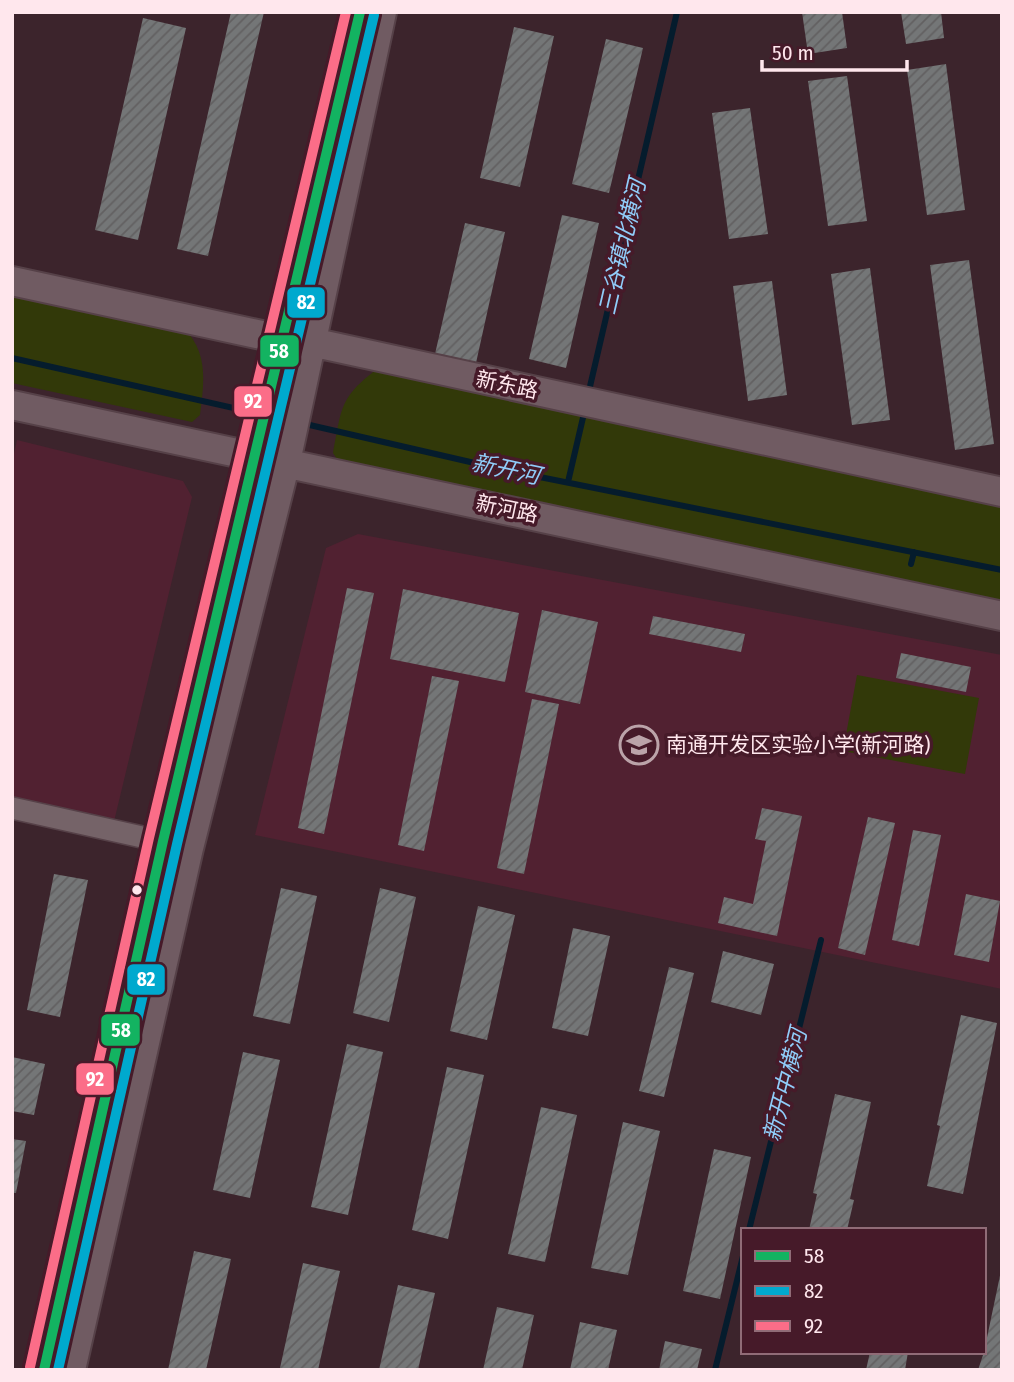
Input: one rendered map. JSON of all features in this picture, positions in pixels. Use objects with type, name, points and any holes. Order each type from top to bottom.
[{"type":"main road","points":[[71,1370],[280,338],[360,12]]},
{"type":"main road","points":[[44,1370],[176,845],[289,449],[382,12]]},
{"type":"main road","name":"新东路","points":[[12,281],[310,342],[1002,492]]},
{"type":"main road","name":"新河路","points":[[12,404],[289,449],[1002,616]]},
{"type":"street","points":[[12,808],[176,845]]},
{"type":"shaded area","points":[[17,440],[183,481],[192,497],[111,834],[12,813],[12,463]]},
{"type":"shaded area","name":"南通开发区实验小学(新河路)","points":[[358,534],[1002,655],[1002,989],[255,835],[326,548]]},
{"type":"green space","points":[[12,291],[183,327],[197,347],[203,368],[200,415],[192,422],[12,383]]},
{"type":"green space","points":[[377,369],[1002,505],[1002,603],[339,462],[333,453],[344,405],[355,388]]},
{"type":"green space","points":[[857,675],[979,698],[965,774],[843,751]]},
{"type":"building","points":[[231,12],[264,12],[208,256],[177,249]]},
{"type":"building","points":[[802,12],[842,12],[847,48],[808,54]]},
{"type":"building","points":[[901,12],[941,12],[944,38],[906,44]]},
{"type":"building","points":[[143,18],[186,28],[138,240],[95,230]]},
{"type":"building","points":[[514,27],[554,36],[520,187],[480,178]]},
{"type":"building","points":[[606,39],[643,48],[609,193],[572,184]]},
{"type":"building","points":[[946,64],[965,210],[927,215],[907,70]]},
{"type":"building","points":[[847,76],[867,221],[828,226],[808,81]]},
{"type":"building","points":[[750,108],[768,234],[729,239],[712,113]]},
{"type":"building","points":[[562,215],[599,223],[566,368],[529,359]]},
{"type":"building","points":[[465,223],[505,232],[476,363],[435,354]]},
{"type":"building","points":[[969,260],[994,444],[955,450],[930,265]]},
{"type":"building","points":[[870,268],[890,420],[852,425],[831,274]]},
{"type":"building","points":[[772,281],[787,395],[748,401],[733,286]]},
{"type":"building","points":[[347,588],[374,593],[324,834],[298,828]]},
{"type":"building","points":[[403,589],[519,613],[505,682],[390,659]]},
{"type":"building","points":[[542,610],[598,622],[580,704],[525,692]]},
{"type":"building","points":[[653,616],[745,634],[741,652],[649,634]]},
{"type":"building","points":[[901,653],[971,667],[966,692],[896,678]]},
{"type":"building","points":[[432,676],[459,681],[424,851],[398,845]]},
{"type":"building","points":[[532,699],[559,704],[524,874],[497,868]]},
{"type":"building","points":[[762,808],[802,816],[777,936],[718,923],[724,897],[753,904],[766,841],[755,839]]},
{"type":"building","points":[[868,817],[895,823],[865,955],[838,948]]},
{"type":"building","points":[[913,830],[941,835],[919,946],[892,940]]},
{"type":"building","points":[[54,874],[88,880],[60,1017],[27,1010]]},
{"type":"building","points":[[281,888],[317,896],[290,1024],[253,1016]]},
{"type":"building","points":[[380,888],[416,897],[389,1022],[353,1013]]},
{"type":"building","points":[[966,894],[1000,901],[989,962],[954,955]]},
{"type":"building","points":[[478,906],[515,915],[487,1040],[450,1031]]},
{"type":"building","points":[[573,928],[610,936],[588,1036],[552,1028]]},
{"type":"building","points":[[723,951],[774,964],[761,1015],[711,1002]]},
{"type":"building","points":[[669,967],[694,973],[664,1097],[639,1091]]},
{"type":"building","points":[[961,1015],[997,1023],[963,1194],[927,1186]]},
{"type":"building","points":[[347,1044],[383,1052],[348,1215],[311,1207]]},
{"type":"building","points":[[243,1052],[280,1060],[250,1198],[213,1190]]},
{"type":"building","points":[[12,1057],[45,1064],[34,1115],[12,1111]]},
{"type":"building","points":[[447,1067],[484,1075],[448,1239],[412,1230]]},
{"type":"building","points":[[835,1094],[871,1102],[850,1199],[854,1200],[847,1228],[809,1228],[817,1194],[813,1193]]},
{"type":"building","points":[[541,1107],[577,1115],[545,1262],[508,1254]]},
{"type":"building","points":[[623,1122],[660,1131],[628,1275],[591,1268]]},
{"type":"building","points":[[12,1139],[26,1141],[16,1193],[12,1193]]},
{"type":"building","points":[[714,1149],[751,1157],[720,1299],[683,1291]]},
{"type":"building","points":[[194,1251],[231,1259],[206,1370],[168,1370]]},
{"type":"building","points":[[303,1263],[340,1271],[318,1370],[286,1370],[280,1368]]},
{"type":"building","points":[[1002,1266],[1002,1370],[978,1370],[983,1354],[986,1354]]},
{"type":"building","points":[[398,1285],[435,1293],[418,1370],[379,1370]]},
{"type":"building","points":[[497,1307],[534,1315],[522,1370],[483,1370]]},
{"type":"building","points":[[580,1322],[617,1330],[608,1370],[570,1370]]},
{"type":"building","points":[[665,1341],[702,1349],[697,1370],[659,1370]]},
{"type":"building","points":[[870,1354],[908,1354],[905,1370],[866,1370]]},
{"type":"waterway","name":"三谷镇北横河","points":[[588,395],[677,12]]},
{"type":"waterway","name":"新开河","points":[[12,358],[256,413]]},
{"type":"waterway","name":"三谷镇北横河","points":[[568,482],[585,409]]},
{"type":"waterway","name":"新开河","points":[[301,423],[505,470],[1002,570]]},
{"type":"waterway","name":"新开中横河","points":[[911,564],[914,552]]},
{"type":"waterway","name":"新开中横河","points":[[749,1228],[821,940]]},
{"type":"waterway","name":"新开中横河","points":[[715,1370],[741,1264]]},
{"type":"transit line","name":"92","points":[[30,1367],[149,838],[346,12]]},
{"type":"transit line","name":"58","points":[[44,1370],[163,841],[360,12]]},
{"type":"transit line","name":"82","points":[[58,1370],[177,844],[374,15]]},
{"type":"place","name":"南通开发区实验小学(新河路)","points":[[639,745]]}]
